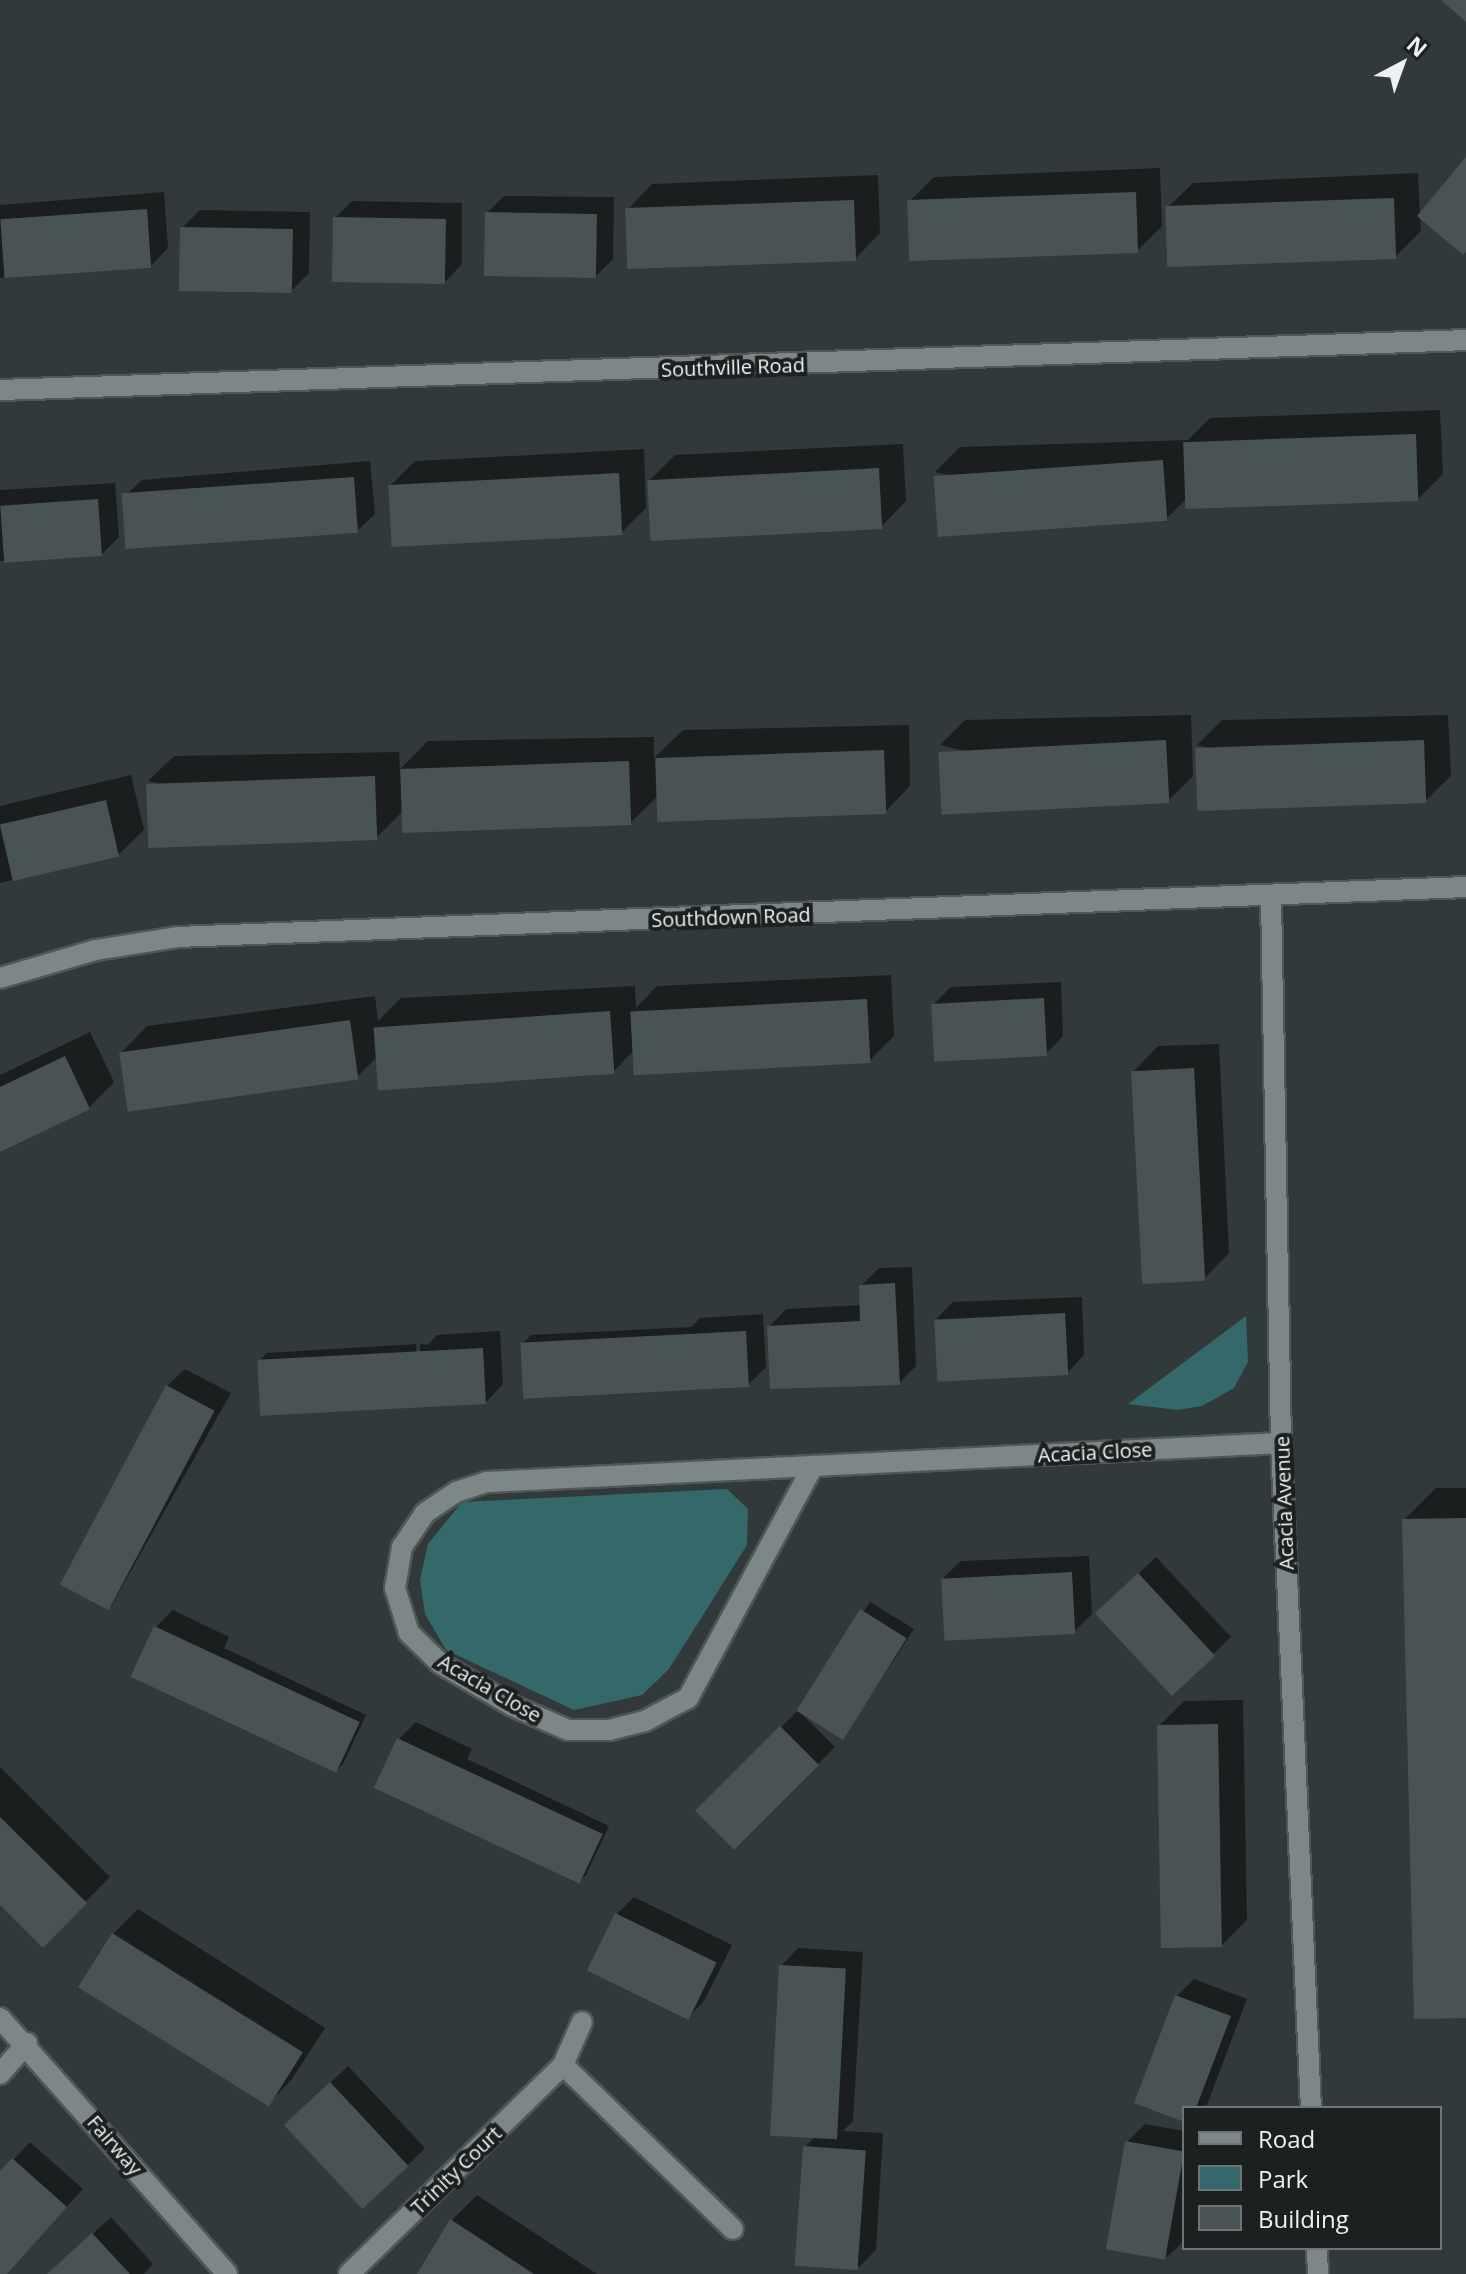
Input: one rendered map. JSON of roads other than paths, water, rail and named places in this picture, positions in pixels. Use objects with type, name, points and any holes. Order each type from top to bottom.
[{"type":"street","name":"Southville Road","points":[[0,390],[1466,340]]},
{"type":"street","name":"Southdown Road","points":[[0,978],[96,950],[177,937],[1271,897],[1466,887]]},
{"type":"street","name":"Acacia Avenue","points":[[1271,897],[1281,1443],[1311,2106]]},
{"type":"street","name":"Acacia Close","points":[[813,1466],[688,1698],[645,1721],[610,1730],[568,1730],[513,1706],[441,1664],[409,1633],[395,1588],[402,1547],[425,1513],[456,1492],[487,1482],[1281,1443]]},
{"type":"street","name":"Fairway","points":[[0,2018],[27,2043],[227,2274]]},
{"type":"street","name":"Trinity Court","points":[[349,2274],[563,2065],[582,2022]]},
{"type":"street","points":[[0,2074],[27,2043]]},
{"type":"street","points":[[563,2065],[733,2229]]},
{"type":"street","points":[[1317,2250],[1318,2274]]}]
